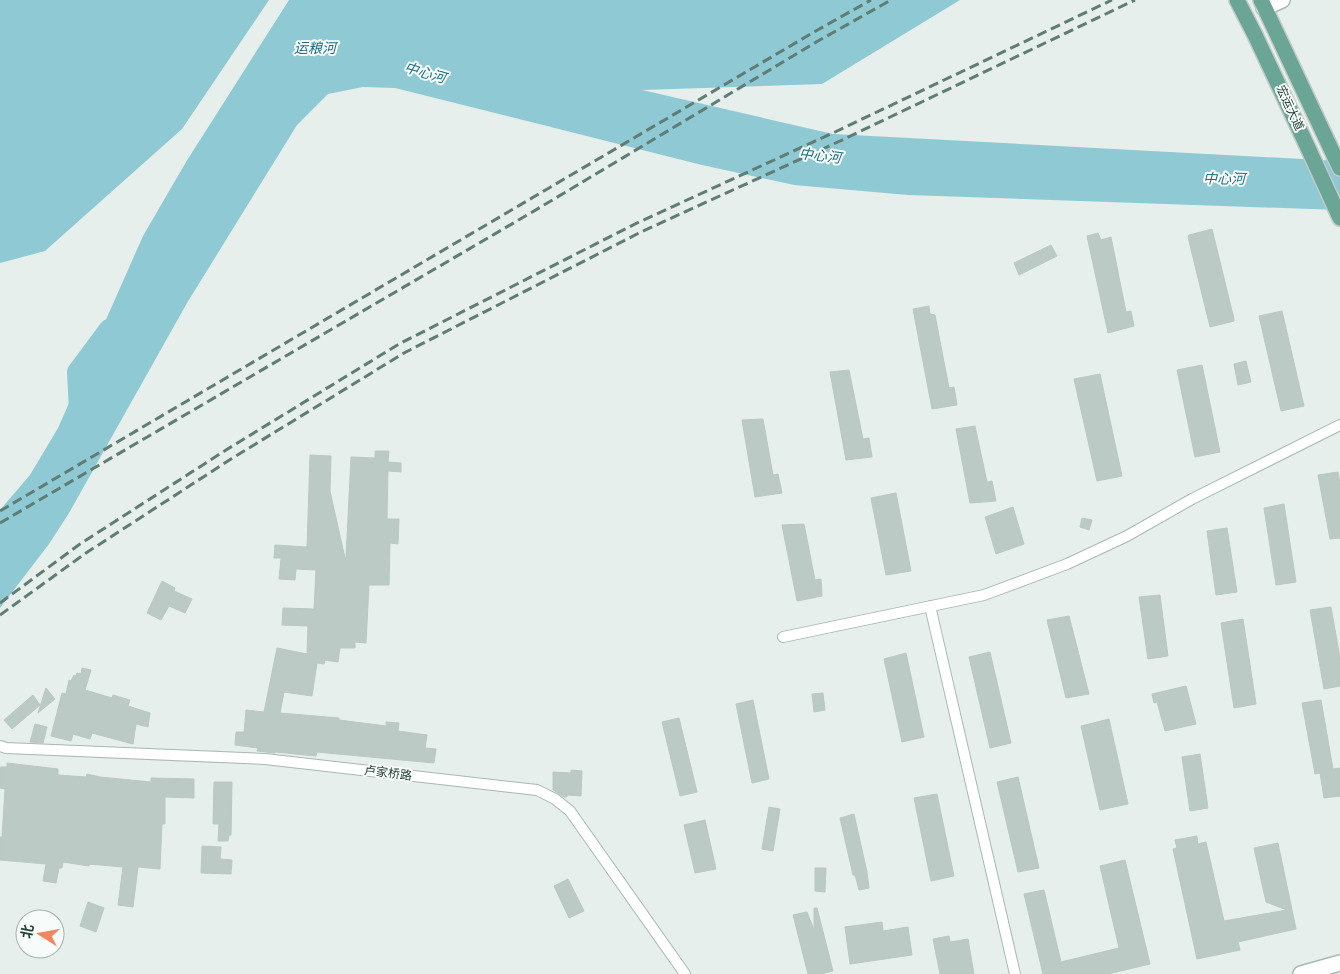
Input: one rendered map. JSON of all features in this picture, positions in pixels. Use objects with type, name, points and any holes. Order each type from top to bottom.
[{"type":"main road","name":"宏运大道","points":[[1237,0],[1338,215]]},
{"type":"main road","name":"宏运大道","points":[[1263,4],[1340,168]]},
{"type":"street","points":[[1263,4],[1282,0]]},
{"type":"street","points":[[783,637],[984,595],[1067,564],[1127,536],[1192,500],[1340,425]]},
{"type":"street","points":[[930,606],[1015,974]]},
{"type":"street","name":"卢家桥路","points":[[0,746],[6,748],[265,759],[537,790],[555,799],[570,811],[685,974]]},
{"type":"street","points":[[1301,974],[1340,963]]},
{"type":"water","points":[[0,0],[269,0],[182,129],[45,251],[0,263]]},
{"type":"water","points":[[289,0],[960,0],[822,84],[642,90],[833,134],[1340,161],[1340,210],[908,195],[794,185],[702,165],[395,88],[363,87],[328,94],[297,125],[187,303],[69,513],[49,544],[0,608],[0,510],[30,475],[58,428],[143,236],[186,162]]},
{"type":"building","points":[[1212,229],[1234,321],[1210,327],[1188,237],[1189,235]]},
{"type":"building","points":[[1098,233],[1101,240],[1111,237],[1126,312],[1131,311],[1134,326],[1108,333],[1087,236]]},
{"type":"building","points":[[1051,245],[1057,256],[1019,275],[1014,263]]},
{"type":"building","points":[[929,306],[930,314],[935,315],[949,388],[954,387],[957,405],[932,409],[913,309]]},
{"type":"building","points":[[1282,311],[1304,406],[1281,411],[1259,316]]},
{"type":"building","points":[[1246,361],[1251,382],[1238,385],[1234,364]]},
{"type":"building","points":[[1202,365],[1220,452],[1195,457],[1177,370]]},
{"type":"building","points":[[849,370],[863,439],[869,438],[872,457],[846,460],[830,372]]},
{"type":"building","points":[[1100,374],[1122,476],[1097,481],[1074,379]]},
{"type":"building","points":[[763,419],[773,475],[778,474],[782,493],[755,497],[742,420]]},
{"type":"building","points":[[975,426],[987,482],[992,481],[996,501],[970,503],[956,429]]},
{"type":"building","points":[[375,451],[389,451],[388,462],[401,463],[401,472],[388,471],[387,519],[399,519],[398,544],[390,543],[389,585],[369,585],[366,643],[355,642],[355,648],[340,648],[338,662],[325,660],[324,664],[317,663],[312,696],[284,692],[280,713],[339,718],[339,720],[386,726],[386,722],[399,723],[398,731],[427,735],[425,748],[436,749],[434,763],[317,752],[316,756],[275,753],[257,751],[258,748],[235,745],[236,732],[244,732],[246,710],[264,712],[277,648],[307,654],[308,626],[282,625],[283,608],[314,609],[316,570],[296,569],[295,580],[279,579],[281,558],[274,558],[275,545],[307,547],[310,455],[331,456],[330,491],[346,558],[351,457],[375,458]]},
{"type":"building","points":[[1338,472],[1340,483],[1340,538],[1330,539],[1318,475]]},
{"type":"building","points":[[896,493],[911,571],[886,575],[871,498]]},
{"type":"building","points":[[1284,504],[1296,582],[1276,585],[1264,508]]},
{"type":"building","points":[[1013,507],[1024,544],[996,554],[985,517]]},
{"type":"building","points":[[1082,518],[1092,520],[1089,530],[1080,527]]},
{"type":"building","points":[[804,524],[815,580],[821,579],[822,596],[797,601],[782,525]]},
{"type":"building","points":[[1227,528],[1237,592],[1216,595],[1207,531]]},
{"type":"building","points":[[162,581],[175,588],[174,591],[192,599],[185,613],[169,606],[161,620],[147,613]]},
{"type":"building","points":[[1160,595],[1168,656],[1148,659],[1139,597]]},
{"type":"building","points":[[1331,607],[1340,658],[1340,686],[1324,689],[1310,610]]},
{"type":"building","points":[[1069,616],[1089,694],[1066,698],[1047,620]]},
{"type":"building","points":[[1243,619],[1256,704],[1234,708],[1221,623]]},
{"type":"building","points":[[990,652],[1011,743],[990,748],[969,657]]},
{"type":"building","points":[[906,653],[924,737],[902,742],[884,659]]},
{"type":"building","points":[[82,668],[91,670],[85,690],[112,698],[113,695],[130,700],[128,706],[150,713],[148,727],[136,724],[133,744],[92,733],[90,739],[73,734],[71,741],[51,736],[62,693],[66,694],[69,680],[71,681],[77,673],[81,674]]},
{"type":"building","points":[[1186,686],[1196,724],[1165,731],[1157,702],[1154,703],[1152,694]]},
{"type":"building","points":[[46,688],[55,699],[38,713]]},
{"type":"building","points":[[823,693],[825,710],[814,712],[812,694]]},
{"type":"building","points":[[33,695],[40,705],[12,729],[4,720]]},
{"type":"building","points":[[753,700],[769,779],[752,783],[736,704]]},
{"type":"building","points":[[1321,700],[1333,769],[1340,768],[1340,796],[1324,798],[1320,773],[1315,774],[1302,703]]},
{"type":"building","points":[[679,718],[697,792],[680,796],[662,722]]},
{"type":"building","points":[[1109,719],[1128,804],[1100,810],[1081,726]]},
{"type":"building","points":[[35,724],[47,727],[43,743],[30,742]]},
{"type":"building","points":[[1200,754],[1208,808],[1190,811],[1182,757]]},
{"type":"building","points":[[7,763],[58,769],[58,775],[86,777],[87,774],[151,782],[151,778],[194,779],[194,798],[165,797],[165,824],[162,824],[160,869],[138,867],[133,907],[118,905],[123,867],[89,864],[89,866],[63,862],[62,868],[59,868],[56,883],[43,881],[46,864],[0,860],[0,837],[2,837],[5,789],[0,788],[0,767],[7,767]]},
{"type":"building","points":[[571,770],[582,771],[581,796],[567,795],[567,797],[564,797],[553,790],[553,772],[571,773]]},
{"type":"building","points":[[1018,777],[1039,868],[1018,872],[997,782]]},
{"type":"building","points":[[214,782],[232,782],[231,835],[229,835],[228,841],[218,841],[219,824],[213,824]]},
{"type":"building","points":[[937,794],[954,876],[931,881],[914,798]]},
{"type":"building","points":[[769,807],[780,809],[773,851],[762,849]]},
{"type":"building","points":[[854,814],[869,888],[859,890],[855,875],[853,875],[840,818]]},
{"type":"building","points":[[705,820],[716,869],[695,873],[684,825]]},
{"type":"building","points":[[1197,836],[1198,844],[1206,842],[1224,921],[1287,910],[1266,902],[1254,848],[1278,843],[1296,929],[1238,942],[1240,950],[1197,959],[1173,849],[1177,848],[1175,840]]},
{"type":"building","points":[[202,846],[221,847],[220,859],[232,860],[231,874],[201,873]]},
{"type":"building","points":[[1125,860],[1150,964],[1108,974],[1043,974],[1024,894],[1044,890],[1061,962],[1119,948],[1100,866]]},
{"type":"building","points":[[815,868],[826,868],[825,892],[815,891]]},
{"type":"building","points":[[568,879],[584,911],[569,918],[554,886]]},
{"type":"building","points":[[88,902],[104,908],[96,932],[80,926]]},
{"type":"building","points":[[814,908],[817,908],[833,971],[821,974],[808,974],[793,915],[807,912],[814,930]]},
{"type":"building","points":[[882,922],[883,931],[908,927],[912,955],[850,964],[845,927]]},
{"type":"building","points":[[949,936],[950,942],[968,939],[974,974],[940,974],[933,939]]},
{"type":"waterway","points":[[79,411],[77,372],[109,329]]},
{"type":"railway","points":[[0,511],[871,0]]},
{"type":"railway","points":[[0,523],[534,211],[818,41],[891,0]]},
{"type":"railway","points":[[0,603],[80,544],[226,450],[399,344],[637,223],[835,132],[1112,0]]},
{"type":"railway","points":[[0,615],[86,553],[231,459],[404,353],[641,232],[840,141],[1135,0]]},
{"type":"water label","name":"运粮河","points":[[315,48]]},
{"type":"water label","name":"中心河","points":[[425,73]]},
{"type":"water label","name":"中心河","points":[[820,156]]},
{"type":"water label","name":"中心河","points":[[1224,179]]}]
